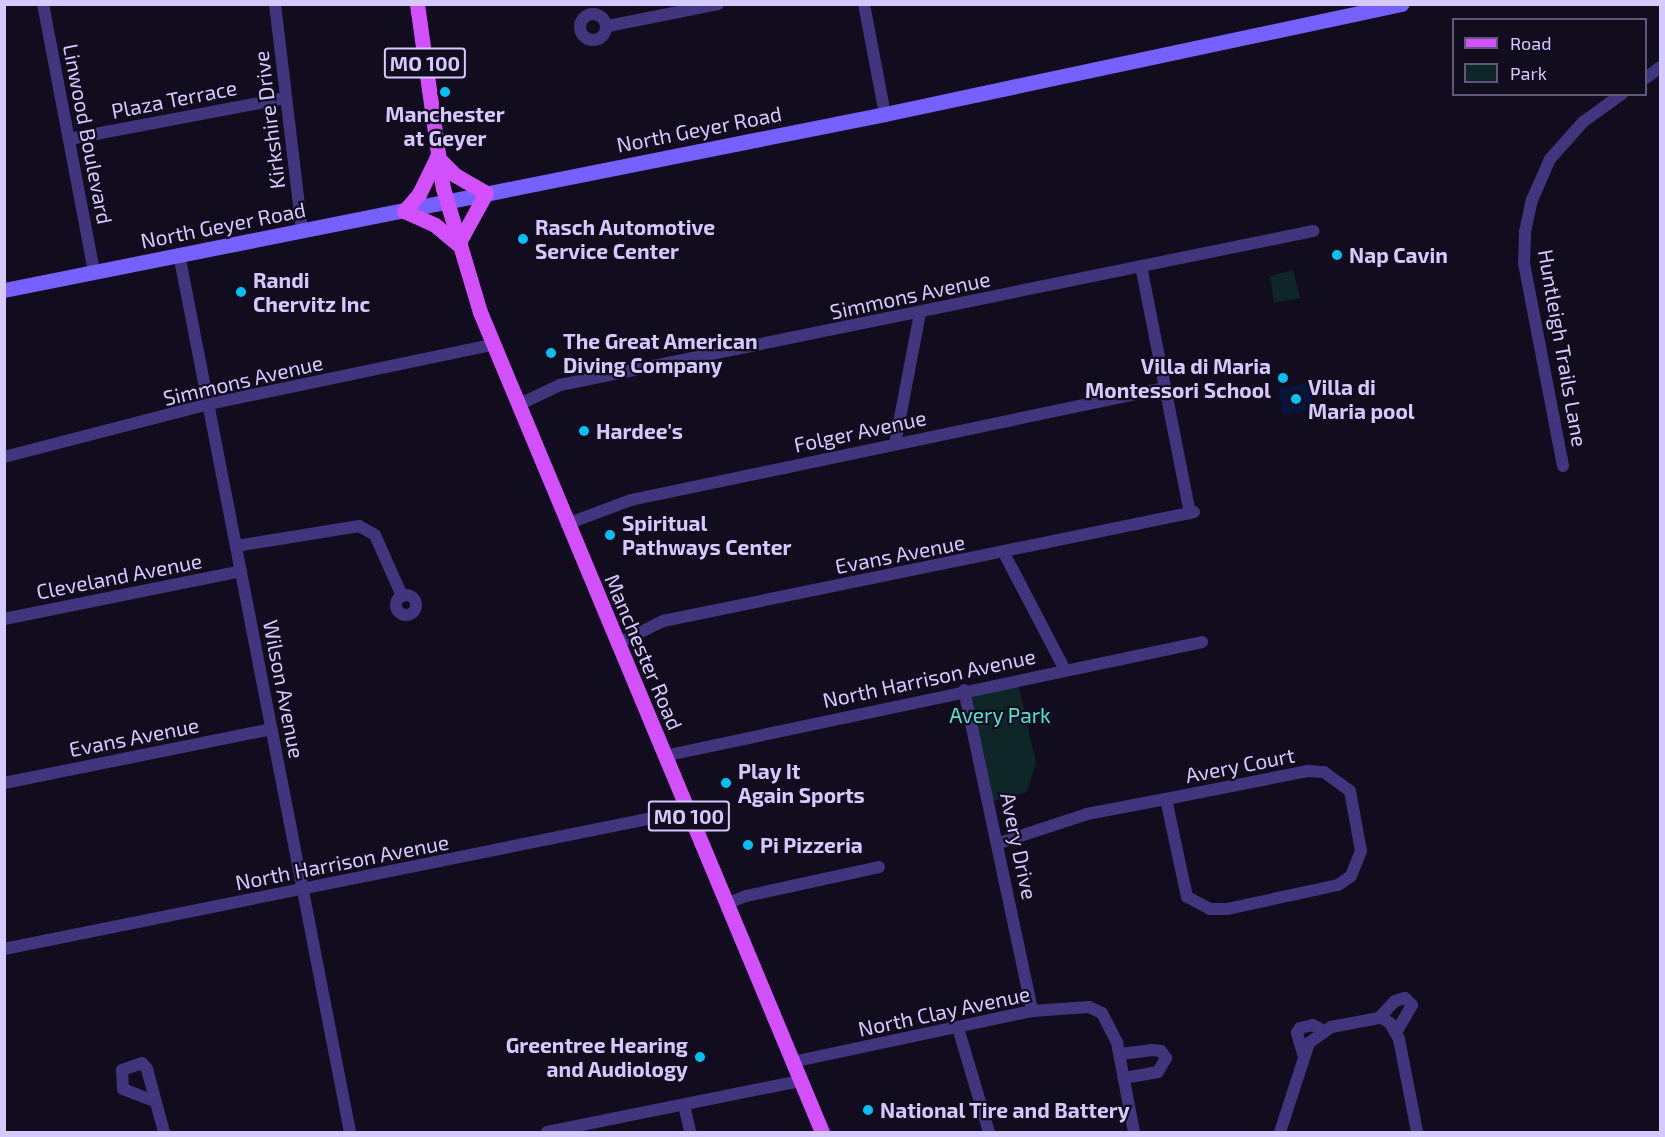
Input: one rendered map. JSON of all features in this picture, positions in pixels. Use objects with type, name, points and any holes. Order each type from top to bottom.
[{"type":"main road","name":"Manchester Road","points":[[417,4],[437,157],[446,202],[492,345],[822,1132]]},
{"type":"main road","points":[[437,157],[455,175],[486,193],[458,244],[435,225],[404,211],[419,194],[437,157]]},
{"type":"street","name":"Linwood Boulevard","points":[[43,4],[94,272]]},
{"type":"street","name":"Kirkshire Drive","points":[[275,4],[302,231]]},
{"type":"street","points":[[608,26],[718,4]]},
{"type":"street","points":[[864,4],[885,114]]},
{"type":"street","name":"North Geyer Road","points":[[4,290],[885,114],[1348,10],[1401,4]]},
{"type":"street","points":[[1647,77],[1660,67]]},
{"type":"street","name":"Huntleigh Trails Lane","points":[[1563,466],[1524,264],[1525,232],[1532,200],[1550,159],[1582,122],[1619,96]]},
{"type":"street","name":"Plaza Terrace","points":[[69,139],[285,98]]},
{"type":"street","name":"Simmons Avenue","points":[[518,405],[560,386],[1313,231]]},
{"type":"street","name":"Wilson Avenue","points":[[179,254],[305,890],[350,1132]]},
{"type":"street","points":[[1141,266],[1165,388]]},
{"type":"street","points":[[894,444],[921,313]]},
{"type":"street","name":"Simmons Avenue","points":[[4,457],[209,404],[492,345]]},
{"type":"street","name":"Folger Avenue","points":[[567,524],[631,500],[1165,388]]},
{"type":"street","name":"Evans Avenue","points":[[617,644],[663,621],[1192,513],[1165,388]]},
{"type":"street","points":[[236,546],[359,526],[375,535],[402,596]]},
{"type":"street","points":[[1004,553],[1065,670]]},
{"type":"street","name":"Cleveland Avenue","points":[[4,619],[241,571]]},
{"type":"street","name":"North Harrison Avenue","points":[[664,756],[964,690],[1202,642]]},
{"type":"street","name":"Avery Drive","points":[[964,690],[999,843],[1032,1011]]},
{"type":"street","name":"Evans Avenue","points":[[4,783],[272,729]]},
{"type":"street","name":"Avery Court","points":[[999,843],[1087,814],[1308,771],[1324,772],[1350,791],[1361,851],[1358,865],[1338,885],[1227,909],[1210,909],[1187,897],[1166,799]]},
{"type":"street","name":"North Harrison Avenue","points":[[4,949],[687,811]]},
{"type":"street","points":[[726,904],[746,896],[879,867]]},
{"type":"street","points":[[1280,1132],[1303,1054],[1309,1043],[1324,1031],[1380,1017],[1395,1001],[1407,999],[1412,1005],[1410,1013],[1395,1033]]},
{"type":"street","name":"North Clay Avenue","points":[[792,1062],[1032,1011],[1089,1007],[1102,1013],[1111,1026],[1119,1054]]},
{"type":"street","points":[[1380,1017],[1395,1033],[1417,1132]]},
{"type":"street","points":[[957,1028],[989,1132]]},
{"type":"street","points":[[1124,1078],[1158,1072],[1166,1058],[1161,1051],[1151,1050],[1119,1054],[1134,1132]]},
{"type":"street","points":[[547,1132],[800,1081]]},
{"type":"street","points":[[154,1101],[164,1132]]},
{"type":"street","points":[[684,1105],[690,1132]]},
{"type":"green space","points":[[1293,270],[1300,298],[1274,303],[1270,276]]},
{"type":"green space","name":"Avery Park","points":[[1018,683],[1036,763],[1027,792],[993,801],[969,692]]},
{"type":"water","name":"Villa di Maria pool","points":[[1309,383],[1314,410],[1283,415],[1278,388]]},
{"type":"place","name":"Manchester at Geyer","points":[[445,92]]},
{"type":"place","name":"Rasch Automotive Service Center","points":[[523,239]]},
{"type":"place","name":"Nap Cavin","points":[[1337,255]]},
{"type":"place","name":"Randi Chervitz Inc","points":[[241,292]]},
{"type":"place","name":"The Great American Diving Company","points":[[551,353]]},
{"type":"place","name":"Villa di Maria Montessori School","points":[[1283,378]]},
{"type":"place","name":"Villa di Maria pool","points":[[1296,399]]},
{"type":"place","name":"Hardee's","points":[[584,431]]},
{"type":"place","name":"Spiritual Pathways Center","points":[[610,535]]},
{"type":"place","name":"Play It Again Sports","points":[[726,783]]},
{"type":"place","name":"Pi Pizzeria","points":[[748,845]]},
{"type":"place","name":"Greentree Hearing and Audiology","points":[[700,1057]]},
{"type":"place","name":"National Tire and Battery","points":[[868,1110]]}]
